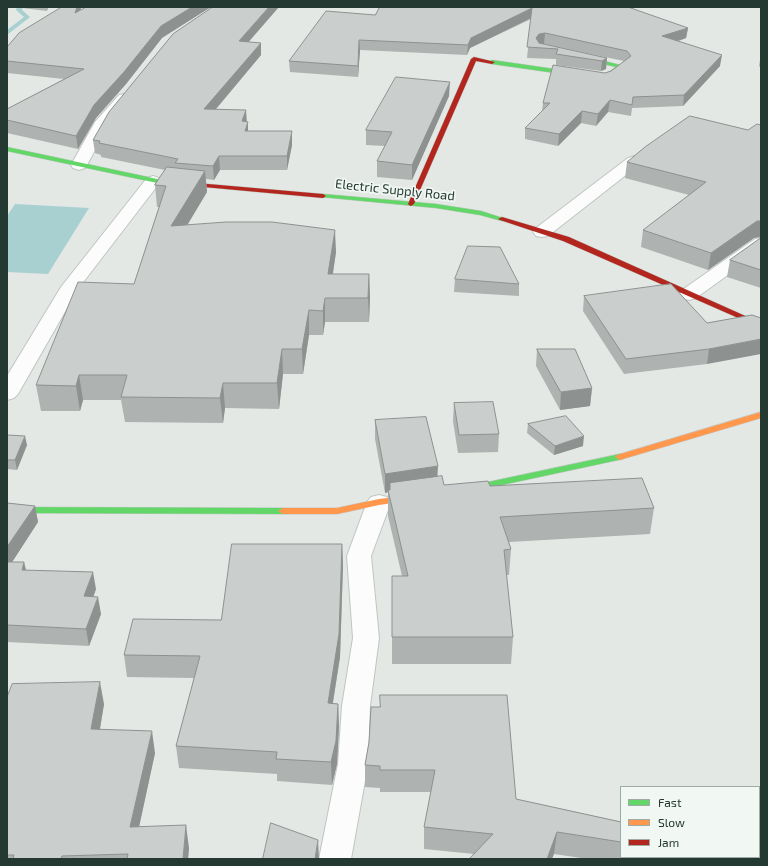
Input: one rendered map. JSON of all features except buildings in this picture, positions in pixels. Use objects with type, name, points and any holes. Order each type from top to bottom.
[{"type":"street","points":[[411,204],[474,59],[604,78],[620,66],[567,54]]},
{"type":"street","points":[[79,165],[102,122],[132,88]]},
{"type":"street","name":"Electric Supply Road","points":[[7,149],[153,181],[411,204],[485,214],[566,239],[761,326]]},
{"type":"street","points":[[542,232],[634,160]]},
{"type":"street","points":[[7,394],[70,287],[153,181]]},
{"type":"street","points":[[689,294],[761,243]]},
{"type":"street","points":[[449,492],[625,456],[761,415]]},
{"type":"street","points":[[7,510],[337,511],[379,502],[426,496]]},
{"type":"street","points":[[335,859],[353,764],[356,706],[366,638],[359,556],[379,502]]},
{"type":"water","points":[[15,204],[89,208],[48,274],[7,272],[7,216]]},
{"type":"waterway","points":[[7,33],[27,17],[19,10],[20,7]]},
{"type":"traffic: fast","points":[[492,62],[604,78],[621,66],[577,56]]},
{"type":"traffic: fast","points":[[7,149],[162,182]]},
{"type":"traffic: fast","points":[[323,196],[436,206],[481,213],[502,219]]},
{"type":"traffic: fast","points":[[460,491],[620,457]]},
{"type":"traffic: fast","points":[[7,510],[283,511]]},
{"type":"traffic: slow","points":[[620,457],[761,415]]},
{"type":"traffic: slow","points":[[283,511],[337,511],[379,502],[418,497]]},
{"type":"traffic: jam","points":[[411,204],[474,59],[492,62]]},
{"type":"traffic: jam","points":[[162,182],[323,196]]},
{"type":"traffic: jam","points":[[502,219],[566,239],[761,326]]}]
